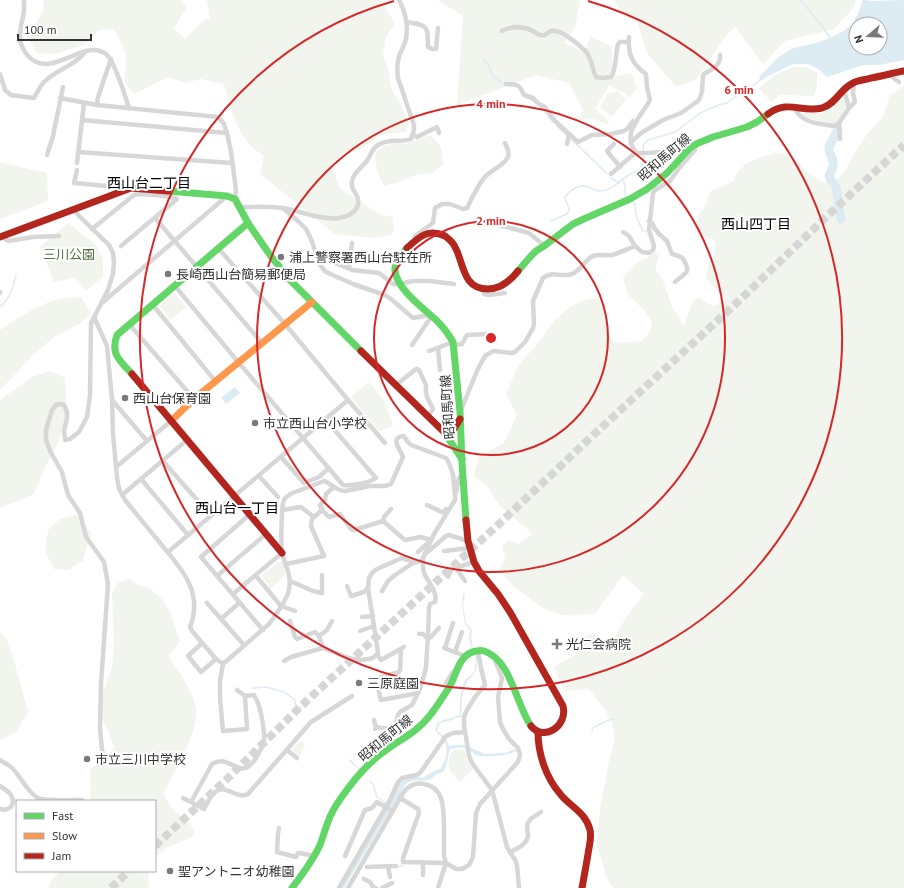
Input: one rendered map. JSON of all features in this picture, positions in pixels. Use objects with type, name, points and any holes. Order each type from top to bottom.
[{"type":"main road","name":"昭和馬町線","points":[[485,290],[503,285],[513,277],[536,251],[576,223],[645,191],[659,180],[695,144],[754,124],[778,108],[794,107],[819,109],[835,100],[851,83],[904,71]]},
{"type":"main road","points":[[2,237],[131,188],[227,196],[235,199],[248,223],[282,270],[312,302],[444,432],[462,460]]},
{"type":"main road","points":[[248,223],[117,335],[115,354],[282,553]]},
{"type":"main road","points":[[453,343],[450,336],[399,284],[395,265],[397,260],[401,254],[422,236],[433,232],[439,233],[451,240],[456,246],[467,279],[474,285],[485,290]]},
{"type":"main road","points":[[171,421],[194,399],[312,302]]},
{"type":"main road","name":"昭和馬町線","points":[[453,343],[460,415],[468,541],[474,562],[479,571],[498,594],[510,612],[561,702],[564,712],[562,721],[557,727],[549,731],[538,732]]},
{"type":"main road","points":[[444,432],[453,430],[460,415]]},
{"type":"main road","points":[[465,656],[468,653],[478,649],[484,649],[492,653],[502,663],[529,724],[538,732],[538,748],[551,781],[562,795],[587,820],[590,830],[590,842],[582,888]]},
{"type":"main road","name":"昭和馬町線","points":[[292,888],[314,856],[320,845],[331,814],[346,791],[375,759],[417,729],[430,715],[450,686],[465,656]]},
{"type":"street","points":[[24,0],[20,40],[22,47],[31,59],[43,64],[48,64],[86,51],[95,50],[106,54],[111,59],[129,108]]},
{"type":"street","points":[[239,206],[283,208],[316,217],[338,218],[356,211],[358,202],[357,195],[351,185],[352,181],[358,170],[366,162],[373,149],[386,141],[408,140],[411,139],[413,135],[414,125],[397,72],[398,59],[407,36],[404,10],[399,0]]},
{"type":"street","points":[[406,22],[425,26],[428,34],[428,47],[432,49],[436,49],[438,28]]},
{"type":"street","points":[[502,31],[514,27],[529,30],[541,36],[548,32],[556,31],[562,33],[587,53],[596,77],[603,78],[611,77],[615,69],[618,44],[629,40],[629,52],[631,58],[634,63],[646,74],[646,87],[650,100],[644,111],[633,125],[630,138],[633,149],[636,152],[643,153],[661,152],[677,148],[689,150]]},
{"type":"street","points":[[0,74],[5,90],[11,95],[34,98],[43,83],[51,76],[81,58],[86,51]]},
{"type":"street","points":[[631,142],[641,133],[663,120],[681,113],[698,101],[702,91],[703,76],[716,66],[720,60],[720,55]]},
{"type":"street","points":[[97,105],[98,97],[111,59]]},
{"type":"street","points":[[889,74],[899,82]]},
{"type":"street","points":[[840,138],[839,124],[849,108],[855,102],[853,93],[854,82]]},
{"type":"street","points":[[506,84],[518,86],[524,95],[533,98],[545,107],[555,121],[578,142],[592,135],[620,132],[627,129],[635,118],[639,116]]},
{"type":"street","points":[[47,155],[53,136],[63,87]]},
{"type":"street","points":[[844,90],[849,108]]},
{"type":"street","points":[[60,98],[97,105],[218,117],[224,124],[231,152],[236,190],[235,199]]},
{"type":"street","points":[[78,163],[84,103]]},
{"type":"street","points":[[794,107],[801,117],[807,120],[834,126],[839,124]]},
{"type":"street","points":[[82,120],[227,133]]},
{"type":"street","points":[[413,135],[417,137],[437,127],[439,133]]},
{"type":"street","points":[[568,142],[569,134]]},
{"type":"street","points":[[414,242],[415,236],[432,223],[435,208],[439,205],[444,203],[463,209],[467,208],[485,176],[507,159],[509,152],[505,142]]},
{"type":"street","points":[[614,144],[607,151],[620,167]]},
{"type":"street","points":[[623,232],[629,236],[635,246],[642,252],[649,253],[653,250],[654,246],[649,230],[649,221],[653,194],[655,190],[670,181],[695,150],[695,144]]},
{"type":"street","points":[[78,152],[232,163]]},
{"type":"street","points":[[611,174],[636,152]]},
{"type":"street","points":[[77,170],[74,183],[131,188]]},
{"type":"street","points":[[92,229],[134,195],[157,195],[177,199],[121,246]]},
{"type":"street","points":[[101,303],[227,196]]},
{"type":"street","points":[[283,208],[306,229],[320,265],[326,272],[353,284],[385,295],[413,318],[430,316]]},
{"type":"street","points":[[73,210],[109,245],[113,253],[113,274],[108,290],[91,322],[90,395],[87,417],[79,432],[70,439],[64,440],[67,412],[64,405],[56,405],[52,410],[46,430],[46,440],[50,451],[62,472],[68,495],[80,513],[86,537],[104,562],[107,577],[108,584],[101,682],[100,730],[103,759]]},
{"type":"street","points":[[155,218],[262,344]]},
{"type":"street","points":[[649,221],[659,234],[667,241],[672,254],[680,255],[685,262],[687,269],[686,273],[675,282]]},
{"type":"street","points":[[494,224],[529,233],[545,246]]},
{"type":"street","points":[[2,237],[9,241],[33,237],[59,236]]},
{"type":"street","points":[[349,268],[352,243]]},
{"type":"street","points":[[460,415],[477,371],[486,355],[494,351],[515,352],[525,342],[534,324],[533,301],[544,277],[552,274],[561,276],[571,274],[577,271],[596,255],[610,255],[635,246]]},
{"type":"street","points":[[218,248],[386,443]]},
{"type":"street","points":[[335,263],[352,270],[379,273],[393,284],[413,281],[429,281],[454,284]]},
{"type":"street","points":[[175,286],[343,485],[348,486],[372,481],[376,478],[326,419]]},
{"type":"street","points":[[485,290],[484,294],[489,295],[505,293]]},
{"type":"street","points":[[152,304],[216,382]]},
{"type":"street","points":[[412,345],[430,316]]},
{"type":"street","points":[[94,317],[107,346],[116,468],[118,483],[122,495],[168,552],[190,583],[195,604],[190,627],[216,659],[223,664]]},
{"type":"street","points":[[129,324],[194,399]]},
{"type":"street","points":[[429,351],[453,343],[462,344],[467,335],[487,334]]},
{"type":"street","points":[[107,346],[115,347]]},
{"type":"street","points":[[438,348],[440,370]]},
{"type":"street","points":[[396,385],[416,369],[419,370],[426,386],[427,397],[433,409],[428,416]]},
{"type":"street","points":[[112,400],[147,441]]},
{"type":"street","points":[[168,552],[348,400]]},
{"type":"street","points":[[116,468],[171,421]]},
{"type":"street","points":[[245,696],[247,729],[223,731],[220,681],[223,664],[263,630],[281,606],[289,591],[290,581],[282,553],[282,510],[283,501],[286,496],[324,481],[341,491],[391,484],[403,457],[396,443],[399,436],[402,435],[411,445],[442,456],[448,461],[453,474],[455,496]]},
{"type":"street","points":[[122,495],[187,440]]},
{"type":"street","points":[[281,457],[304,483],[319,477],[329,468]]},
{"type":"street","points":[[163,461],[211,516]]},
{"type":"street","points":[[382,591],[394,575],[413,563],[421,561],[434,534],[455,500],[459,478],[463,474]]},
{"type":"street","points":[[259,476],[278,498]]},
{"type":"street","points":[[141,479],[188,535]]},
{"type":"street","points":[[334,487],[326,494],[325,500],[320,505],[322,510],[329,517],[340,514],[351,529],[354,530],[383,521]]},
{"type":"street","points":[[427,505],[444,513],[448,507],[450,508]]},
{"type":"street","points":[[282,510],[301,507],[314,517]]},
{"type":"street","points":[[383,521],[384,517],[391,509]]},
{"type":"street","points":[[286,564],[324,556],[311,526],[312,519],[322,510]]},
{"type":"street","points":[[249,515],[201,557],[263,630]]},
{"type":"street","points":[[383,521],[403,539],[407,540],[421,537],[431,540]]},
{"type":"street","points":[[217,576],[266,534]]},
{"type":"street","points":[[375,759],[375,754],[388,742],[399,714],[412,705],[425,672],[429,608],[430,604],[435,602],[436,599],[434,592],[424,574],[424,556],[446,536],[449,535],[468,541]]},
{"type":"street","points":[[418,552],[431,540]]},
{"type":"street","points":[[444,551],[470,548]]},
{"type":"street","points":[[233,594],[282,553]]},
{"type":"street","points":[[413,563],[402,558],[377,569],[369,578],[368,588],[377,654],[381,660],[403,648],[399,672],[376,679],[381,700],[418,693]]},
{"type":"street","points":[[448,577],[452,570],[474,562]]},
{"type":"street","points":[[456,568],[465,581]]},
{"type":"street","points":[[290,581],[313,591],[322,593],[322,575]]},
{"type":"street","points":[[256,576],[281,606],[295,610]]},
{"type":"street","points":[[347,586],[351,596],[364,592],[368,588]]},
{"type":"street","points":[[207,603],[244,645]]},
{"type":"street","points":[[221,619],[239,603]]},
{"type":"street","points":[[362,617],[372,616]]},
{"type":"street","points":[[290,621],[295,637],[298,639],[315,632]]},
{"type":"street","points":[[319,636],[327,630],[332,621]]},
{"type":"street","points":[[453,623],[444,648],[465,656]]},
{"type":"street","points":[[360,631],[374,626]]},
{"type":"street","points":[[311,627],[319,636],[323,648]]},
{"type":"street","points":[[428,639],[439,628]]},
{"type":"street","points":[[455,652],[462,632]]},
{"type":"street","points":[[420,634],[423,634],[428,639]]},
{"type":"street","points":[[202,643],[188,656],[202,672],[216,659]]},
{"type":"street","points":[[284,661],[291,657],[323,648],[349,658],[369,659],[373,658],[377,654]]},
{"type":"street","points":[[478,649],[485,685],[475,697],[464,717],[469,756],[472,763],[492,790],[507,847],[517,865],[520,888]]},
{"type":"street","points":[[400,798],[418,809],[419,813],[402,862],[446,863],[456,869],[462,868],[470,863],[473,857],[476,813],[480,804],[517,763],[520,754],[518,748],[509,739],[500,722],[498,697],[502,678],[492,653]]},
{"type":"street","points":[[446,682],[453,672],[457,671]]},
{"type":"street","points":[[191,802],[214,763],[222,761],[244,768],[252,764],[260,750],[264,739],[258,702],[254,695],[245,696],[237,690]]},
{"type":"street","points":[[183,798],[204,809],[214,793],[219,790],[228,790],[242,796],[248,794],[311,722],[352,696]]},
{"type":"street","points":[[374,720],[375,728],[394,730]]},
{"type":"street","points":[[339,888],[400,780],[420,773],[446,736],[453,733],[465,732]]},
{"type":"street","points":[[287,750],[297,758]]},
{"type":"street","points":[[0,760],[13,768],[37,798],[82,800]]},
{"type":"street","points":[[348,888],[400,798],[407,788],[418,783],[429,785],[433,788],[440,794],[443,804],[444,856],[446,863],[438,888]]},
{"type":"street","points":[[0,786],[12,795],[13,801],[11,808],[5,810],[0,809]]},
{"type":"street","points":[[345,856],[365,810],[372,808],[377,802],[393,811]]},
{"type":"street","points":[[510,852],[518,849],[527,840],[527,824],[541,812]]},
{"type":"street","points":[[279,828],[277,852],[296,857],[300,853],[314,856]]},
{"type":"street","points":[[354,862],[360,866]]},
{"type":"street","points":[[423,863],[423,875]]},
{"type":"street","points":[[388,866],[390,877]]},
{"type":"street","points":[[368,867],[396,866]]},
{"type":"street","points":[[364,879],[376,888]]},
{"type":"street","points":[[382,888],[392,883]]},
{"type":"green space","points":[[44,0],[180,0],[187,7],[174,28],[185,39],[203,21],[210,18],[207,0],[379,0],[395,23],[386,37],[383,55],[388,69],[391,88],[402,107],[409,124],[405,132],[379,135],[360,150],[342,153],[332,169],[341,189],[379,214],[392,217],[394,228],[391,235],[373,238],[335,234],[260,174],[264,156],[250,145],[240,131],[228,100],[224,84],[201,79],[185,83],[168,77],[134,94],[125,83],[126,53],[114,29],[99,30],[85,45],[55,54],[37,53],[27,36],[43,12]]},
{"type":"green space","points":[[438,0],[580,0],[575,27],[564,43],[585,52],[590,36],[612,47],[612,66],[616,76],[631,73],[637,88],[630,97],[609,85],[595,109],[607,119],[609,125],[594,119],[579,120],[583,109],[569,83],[536,75],[457,105],[463,16]]},
{"type":"green space","points":[[613,0],[856,0],[853,8],[834,29],[785,41],[763,64],[735,27],[725,37],[696,80],[676,87],[647,53],[637,21],[622,13]]},
{"type":"green space","points":[[793,67],[805,67],[817,72],[817,86],[814,96],[780,95],[771,102],[759,88],[778,73]]},
{"type":"green space","points":[[904,86],[904,888],[614,888],[607,878],[597,845],[600,808],[615,739],[612,722],[589,689],[564,691],[554,667],[577,654],[580,642],[587,635],[596,633],[594,651],[606,653],[625,619],[644,594],[623,575],[595,614],[563,615],[546,610],[515,588],[499,571],[505,558],[502,546],[509,540],[518,544],[533,534],[501,507],[487,486],[474,476],[479,456],[504,443],[517,415],[506,394],[518,366],[555,320],[571,306],[585,300],[597,298],[602,303],[605,324],[612,341],[620,343],[642,341],[650,332],[652,321],[643,309],[628,295],[623,277],[639,261],[647,258],[655,252],[659,257],[655,268],[662,278],[672,307],[684,326],[692,303],[699,297],[710,305],[716,305],[723,302],[727,298],[706,278],[708,265],[714,256],[716,240],[700,235],[694,229],[699,215],[707,203],[708,196],[711,191],[734,181],[736,175],[745,164],[761,157],[776,153],[791,155],[810,175],[824,183],[835,182],[845,171],[855,152],[868,133],[883,117],[889,97]]},
{"type":"green space","points":[[618,91],[626,99],[612,117],[600,107],[607,94]]},
{"type":"green space","points":[[843,97],[847,107],[838,121],[833,124],[807,118],[801,112],[821,113],[832,108]]},
{"type":"green space","points":[[431,135],[441,147],[444,164],[433,173],[420,174],[385,186],[376,166],[375,153],[385,146],[396,143],[405,144]]},
{"type":"green space","points":[[0,162],[47,173],[48,201],[0,219]]},
{"type":"green space","name":"三川公園","points":[[68,223],[95,244],[103,259],[103,277],[86,290],[74,278],[54,282],[40,247]]},
{"type":"green space","points":[[174,293],[186,307],[170,320],[160,306]]},
{"type":"green space","points":[[81,297],[91,313],[79,324],[54,337],[34,354],[0,390],[0,330],[28,312],[43,305],[61,298]]},
{"type":"green space","points":[[50,371],[65,378],[66,417],[58,443],[45,467],[34,494],[0,508],[0,400],[32,377]]},
{"type":"green space","points":[[369,382],[385,402],[393,426],[379,431],[351,397]]},
{"type":"green space","points":[[77,515],[91,533],[83,560],[69,570],[54,569],[45,551],[48,530],[60,519]]},
{"type":"green space","points":[[278,562],[283,562],[285,575],[271,588],[261,576]]},
{"type":"green space","points":[[129,579],[138,585],[149,588],[161,598],[171,614],[180,641],[169,657],[189,689],[195,702],[196,709],[196,719],[190,741],[163,794],[175,811],[192,826],[195,834],[188,839],[165,848],[156,856],[156,800],[90,800],[90,769],[107,759],[114,746],[98,710],[112,668],[114,644],[112,593],[118,583]]},
{"type":"green space","points":[[0,632],[6,638],[14,660],[28,712],[16,732],[1,740],[0,740]]},
{"type":"green space","points":[[300,741],[305,744],[300,756],[292,750]]},
{"type":"green space","points":[[452,750],[465,750],[467,761],[473,769],[460,782],[452,774],[448,765]]},
{"type":"green space","points":[[59,872],[150,872],[148,876],[149,888],[49,888],[51,880]]},
{"type":"shaded area","points":[[863,0],[904,0],[904,60],[879,65],[863,65],[827,77],[820,70],[808,64],[793,64],[766,77],[762,81],[759,77],[777,59],[789,50],[824,40],[848,28],[848,56],[888,56],[888,16],[856,16]]},
{"type":"shaded area","points":[[235,387],[240,393],[226,404],[221,398]]},
{"type":"shaded area","points":[[463,593],[465,593],[463,606],[466,623],[472,631],[471,637],[473,648],[471,648],[469,628],[465,624],[462,606]]},
{"type":"shaded area","points":[[475,654],[477,654],[476,668],[473,675],[467,681],[464,690],[461,717],[440,723],[437,731],[446,738],[449,746],[465,745],[485,754],[505,753],[515,749],[517,751],[502,755],[486,756],[476,755],[464,747],[450,749],[443,772],[437,774],[429,780],[413,781],[405,785],[344,888],[340,888],[401,781],[411,777],[422,778],[441,768],[447,750],[446,743],[435,730],[438,722],[460,715],[462,688],[465,680],[474,671],[476,664]]},
{"type":"waterway","points":[[800,0],[820,23],[830,38]]},
{"type":"waterway","points":[[483,59],[487,63],[492,74],[505,85]]},
{"type":"waterway","points":[[551,221],[567,214],[569,209],[565,198],[572,190],[582,186],[597,191],[604,191],[612,188],[625,177],[640,168],[644,159],[643,145],[648,140],[675,132],[702,112],[727,103],[761,79]]},
{"type":"waterway","points":[[528,98],[537,104]]},
{"type":"waterway","points":[[540,107],[553,122]]},
{"type":"waterway","points":[[557,126],[567,136]]},
{"type":"waterway","points":[[838,129],[829,147],[829,152],[833,162],[829,176],[836,187],[841,219]]},
{"type":"waterway","points":[[570,138],[607,174]]},
{"type":"waterway","points":[[611,178],[619,183]]},
{"type":"waterway","points":[[623,179],[627,198]]},
{"type":"waterway","points":[[633,201],[638,221],[643,231],[647,231]]},
{"type":"waterway","points":[[0,306],[4,303],[13,288],[16,275]]},
{"type":"waterway","points":[[253,688],[266,687],[284,692],[295,700],[297,707],[302,708]]},
{"type":"waterway","points":[[592,731],[594,727],[613,719]]},
{"type":"waterway","points":[[350,760],[360,769]]},
{"type":"waterway","points":[[370,781],[373,784],[377,797],[386,803]]},
{"type":"waterway","points":[[398,867],[403,865]]},
{"type":"tunnel","points":[[156,845],[228,778],[299,708],[743,297],[904,145]]},
{"type":"tunnel","points":[[111,888],[128,872]]},
{"type":"traffic: fast","points":[[518,271],[536,251],[573,224],[630,199],[647,189],[667,173],[690,148],[696,144],[713,137],[747,127],[768,114]]},
{"type":"traffic: fast","points":[[168,191],[227,196],[235,199],[248,223],[270,255],[291,281],[361,351]]},
{"type":"traffic: fast","points":[[132,374],[117,357],[115,347],[117,335],[248,223]]},
{"type":"traffic: fast","points":[[407,248],[397,261],[395,268],[397,278],[406,292],[440,324],[453,342],[460,412],[466,520]]},
{"type":"traffic: fast","points":[[444,432],[462,459]]},
{"type":"traffic: fast","points":[[292,888],[314,856],[320,845],[332,812],[350,786],[365,768],[376,758],[388,748],[414,731],[426,720],[450,686],[462,660],[470,653],[483,651],[493,656],[501,663],[531,726]]},
{"type":"traffic: slow","points":[[171,421],[194,399],[312,302]]},
{"type":"traffic: jam","points":[[768,114],[782,107],[808,109],[822,108],[835,100],[845,89],[855,82],[904,71]]},
{"type":"traffic: jam","points":[[0,237],[131,188],[168,191]]},
{"type":"traffic: jam","points":[[407,248],[420,237],[429,233],[445,236],[454,245],[465,274],[473,285],[479,288],[493,289],[501,286],[509,281],[518,271]]},
{"type":"traffic: jam","points":[[361,351],[444,432],[453,430],[460,419]]},
{"type":"traffic: jam","points":[[132,374],[282,553]]},
{"type":"traffic: jam","points":[[466,520],[468,541],[474,562],[479,571],[498,594],[510,612],[563,706],[564,713],[562,720],[554,730],[548,732],[536,731],[531,726]]},
{"type":"traffic: jam","points":[[538,732],[541,757],[551,781],[561,795],[582,815],[590,830],[591,836],[582,888]]},
{"type":"place","name":"浦上警察署西山台駐在所","points":[[281,257]]},
{"type":"place","name":"長崎西山台簡易郵便局","points":[[168,274]]},
{"type":"place","name":"西山台保育園","points":[[125,398]]},
{"type":"place","name":"市立西山台小学校","points":[[255,423]]},
{"type":"place","name":"光仁会病院","points":[[557,644]]},
{"type":"place","name":"三原庭園","points":[[359,683]]},
{"type":"place","name":"市立三川中学校","points":[[87,759]]},
{"type":"place","name":"聖アントニオ幼稚園","points":[[170,871]]},
{"type":"district","name":"西山台二丁目","points":[[149,183]]},
{"type":"district","name":"西山四丁目","points":[[756,224]]},
{"type":"district","name":"西山台一丁目","points":[[237,508]]}]
